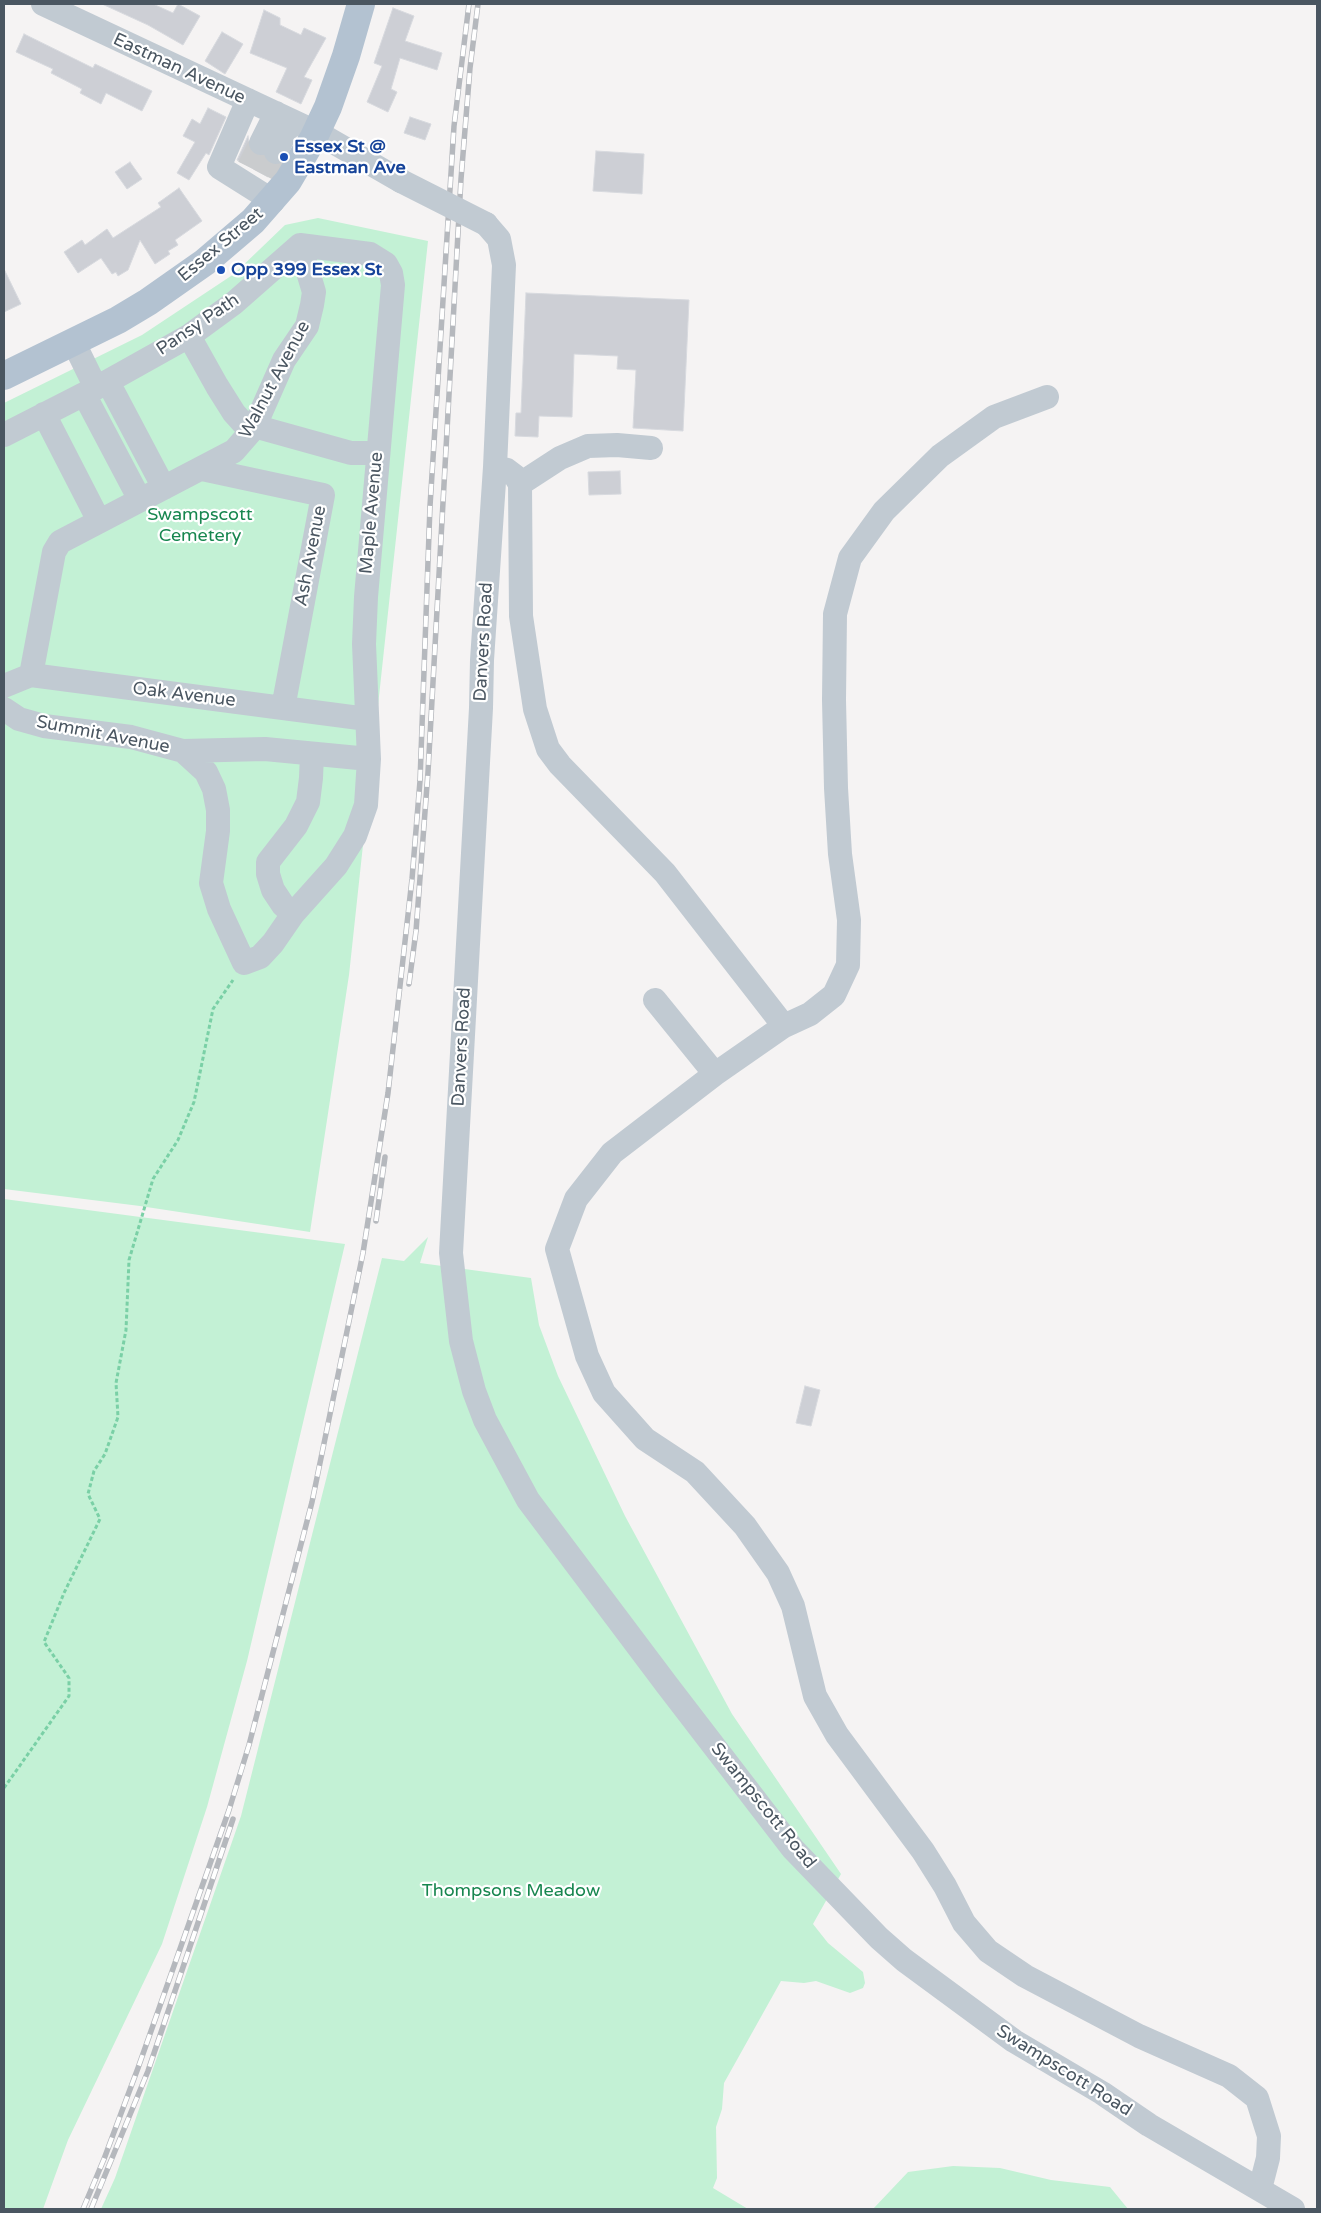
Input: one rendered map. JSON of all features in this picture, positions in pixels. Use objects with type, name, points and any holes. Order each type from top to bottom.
[{"type":"main road","name":"Essex Street","points":[[4,376],[118,320],[176,283],[233,239],[256,182],[288,181],[316,132],[328,107],[346,56],[361,4]]},
{"type":"street","name":"Eastman Avenue","points":[[43,4],[316,132]]},
{"type":"street","points":[[248,100],[219,167],[256,182]]},
{"type":"street","points":[[268,147],[284,117]]},
{"type":"street","name":"Danvers Road","points":[[316,132],[401,181],[486,224],[499,239],[504,265],[495,467],[482,660],[451,1259]]},
{"type":"street","name":"Maple Avenue","points":[[244,963],[260,957],[273,943],[293,914],[336,866],[355,836],[366,805],[369,759],[364,644],[366,597],[393,285],[391,273],[386,264],[370,254],[300,245]]},
{"type":"street","name":"Pansy Path","points":[[4,435],[96,388],[189,336],[234,303],[300,245]]},
{"type":"street","name":"Walnut Avenue","points":[[31,675],[54,552],[60,542],[68,536],[234,451],[254,428],[284,360],[307,326],[314,292],[300,245]]},
{"type":"street","points":[[189,336],[234,413],[243,423],[254,428],[350,453],[378,453]]},
{"type":"street","points":[[74,341],[96,388],[140,500]]},
{"type":"street","points":[[96,388],[164,488]]},
{"type":"street","points":[[1047,397],[994,417],[940,456],[884,511],[850,558],[835,614],[836,788],[840,854],[849,920],[848,965],[834,996],[810,1014],[784,1026],[715,1074],[612,1153],[576,1199],[557,1249],[587,1356],[604,1394],[645,1439],[695,1472],[746,1526],[778,1573],[793,1606],[816,1696],[837,1735],[923,1851],[946,1886],[964,1923],[988,1951],[1025,1976],[1139,2036],[1229,2076],[1257,2098],[1269,2136],[1268,2158],[1260,2189]]},
{"type":"street","points":[[44,414],[99,521]]},
{"type":"street","points":[[520,484],[560,458],[588,446],[617,445],[652,448]]},
{"type":"street","points":[[495,467],[507,470],[516,476],[520,484],[521,616],[535,709],[548,749],[560,765],[665,873],[784,1026]]},
{"type":"street","name":"Ash Avenue","points":[[202,469],[323,495],[283,708]]},
{"type":"street","name":"Oak Avenue","points":[[4,686],[31,675],[367,719]]},
{"type":"street","name":"Summit Avenue","points":[[4,709],[19,718],[44,726],[131,737],[183,751],[206,772],[214,789],[218,810],[218,831],[211,883],[219,909],[244,963]]},
{"type":"street","points":[[183,751],[266,749],[369,759]]},
{"type":"street","points":[[293,914],[283,905],[273,890],[268,874],[268,862],[296,826],[308,802],[312,754]]},
{"type":"street","points":[[655,1000],[715,1074]]},
{"type":"street","name":"Swampscott Road","points":[[451,1259],[461,1341],[474,1391],[485,1420],[528,1500],[793,1849],[879,1938],[904,1960],[979,2016],[1050,2064],[1293,2209]]},
{"type":"path","points":[[4,1788],[69,1696],[69,1678],[44,1642],[64,1594],[100,1519],[88,1494],[94,1471],[105,1454],[118,1417],[116,1383],[126,1330],[129,1260],[153,1179],[178,1140],[194,1102],[212,1009],[244,963]]},
{"type":"green space","name":"Swampscott Cemetery","points":[[318,218],[428,241],[349,975],[310,1232],[140,1206],[4,1189],[4,403],[142,335],[234,274],[285,225]]},
{"type":"green space","points":[[4,1199],[345,1244],[247,1661],[207,1807],[162,1944],[68,2140],[43,2209],[4,2209]]},
{"type":"green space","name":"Thompsons Meadow","points":[[428,1237],[420,1263],[531,1278],[539,1325],[558,1376],[625,1516],[732,1714],[841,1874],[813,1924],[828,1943],[863,1972],[865,1983],[863,1988],[850,1993],[816,1981],[804,1983],[781,1981],[724,2083],[722,2109],[716,2127],[717,2178],[713,2188],[748,2209],[101,2209],[115,2178],[241,1816],[382,1258],[404,1261]]},
{"type":"green space","points":[[953,2166],[1000,2168],[1051,2180],[1110,2187],[1128,2209],[873,2209],[908,2172]]},
{"type":"building","points":[[102,4],[153,4],[173,13],[178,4],[200,16],[183,45],[148,25]]},
{"type":"building","points":[[393,8],[414,16],[405,41],[442,53],[437,70],[400,58],[391,89],[397,92],[388,112],[367,102],[382,66],[374,63]]},
{"type":"building","points":[[264,10],[280,18],[280,25],[301,35],[304,28],[326,38],[304,77],[312,80],[301,104],[276,92],[287,68],[250,53]]},
{"type":"building","points":[[222,32],[243,44],[225,74],[205,61]]},
{"type":"building","points":[[24,34],[93,68],[95,64],[152,91],[142,111],[106,93],[101,104],[80,93],[82,89],[51,73],[53,69],[16,52]]},
{"type":"building","points":[[208,108],[226,117],[209,155],[206,153],[189,180],[177,173],[195,142],[183,136],[192,119],[200,124]]},
{"type":"building","points":[[410,117],[431,124],[425,140],[404,133]]},
{"type":"building","points":[[248,136],[250,151],[255,155],[263,156],[270,164],[274,165],[268,177],[237,160]]},
{"type":"building","points":[[596,151],[644,154],[642,194],[593,191]]},
{"type":"building","points":[[130,162],[142,179],[127,189],[115,172]]},
{"type":"building","points":[[179,188],[202,221],[175,240],[178,245],[168,251],[170,254],[155,264],[140,240],[128,270],[118,276],[116,272],[112,274],[101,258],[78,273],[64,252],[82,240],[85,245],[107,229],[113,238],[161,207],[158,203]]},
{"type":"building","points":[[4,269],[21,304],[4,312]]},
{"type":"building","points":[[526,293],[689,300],[683,431],[633,428],[636,370],[617,369],[618,356],[574,354],[572,417],[539,416],[538,437],[515,436],[516,413],[521,413]]},
{"type":"building","points":[[620,471],[621,494],[589,495],[588,472]]},
{"type":"building","points":[[805,1386],[820,1390],[811,1426],[796,1423]]},
{"type":"tunnel","points":[[249,167],[261,143]]},
{"type":"tunnel","points":[[264,175],[276,152]]},
{"type":"railway","points":[[83,2209],[138,2068],[229,1810],[249,1745],[312,1502],[363,1253],[388,1093],[412,879],[420,781],[430,506],[454,126],[469,4]]},
{"type":"railway","points":[[409,984],[416,931],[428,772],[461,179],[470,68],[478,4]]},
{"type":"railway","points":[[376,1221],[385,1157]]},
{"type":"railway","points":[[91,2209],[148,2071],[233,1819]]},
{"type":"place","name":"Essex St @ Eastman Ave","points":[[284,157]]},
{"type":"place","name":"Opp 399 Essex St","points":[[221,270]]}]
